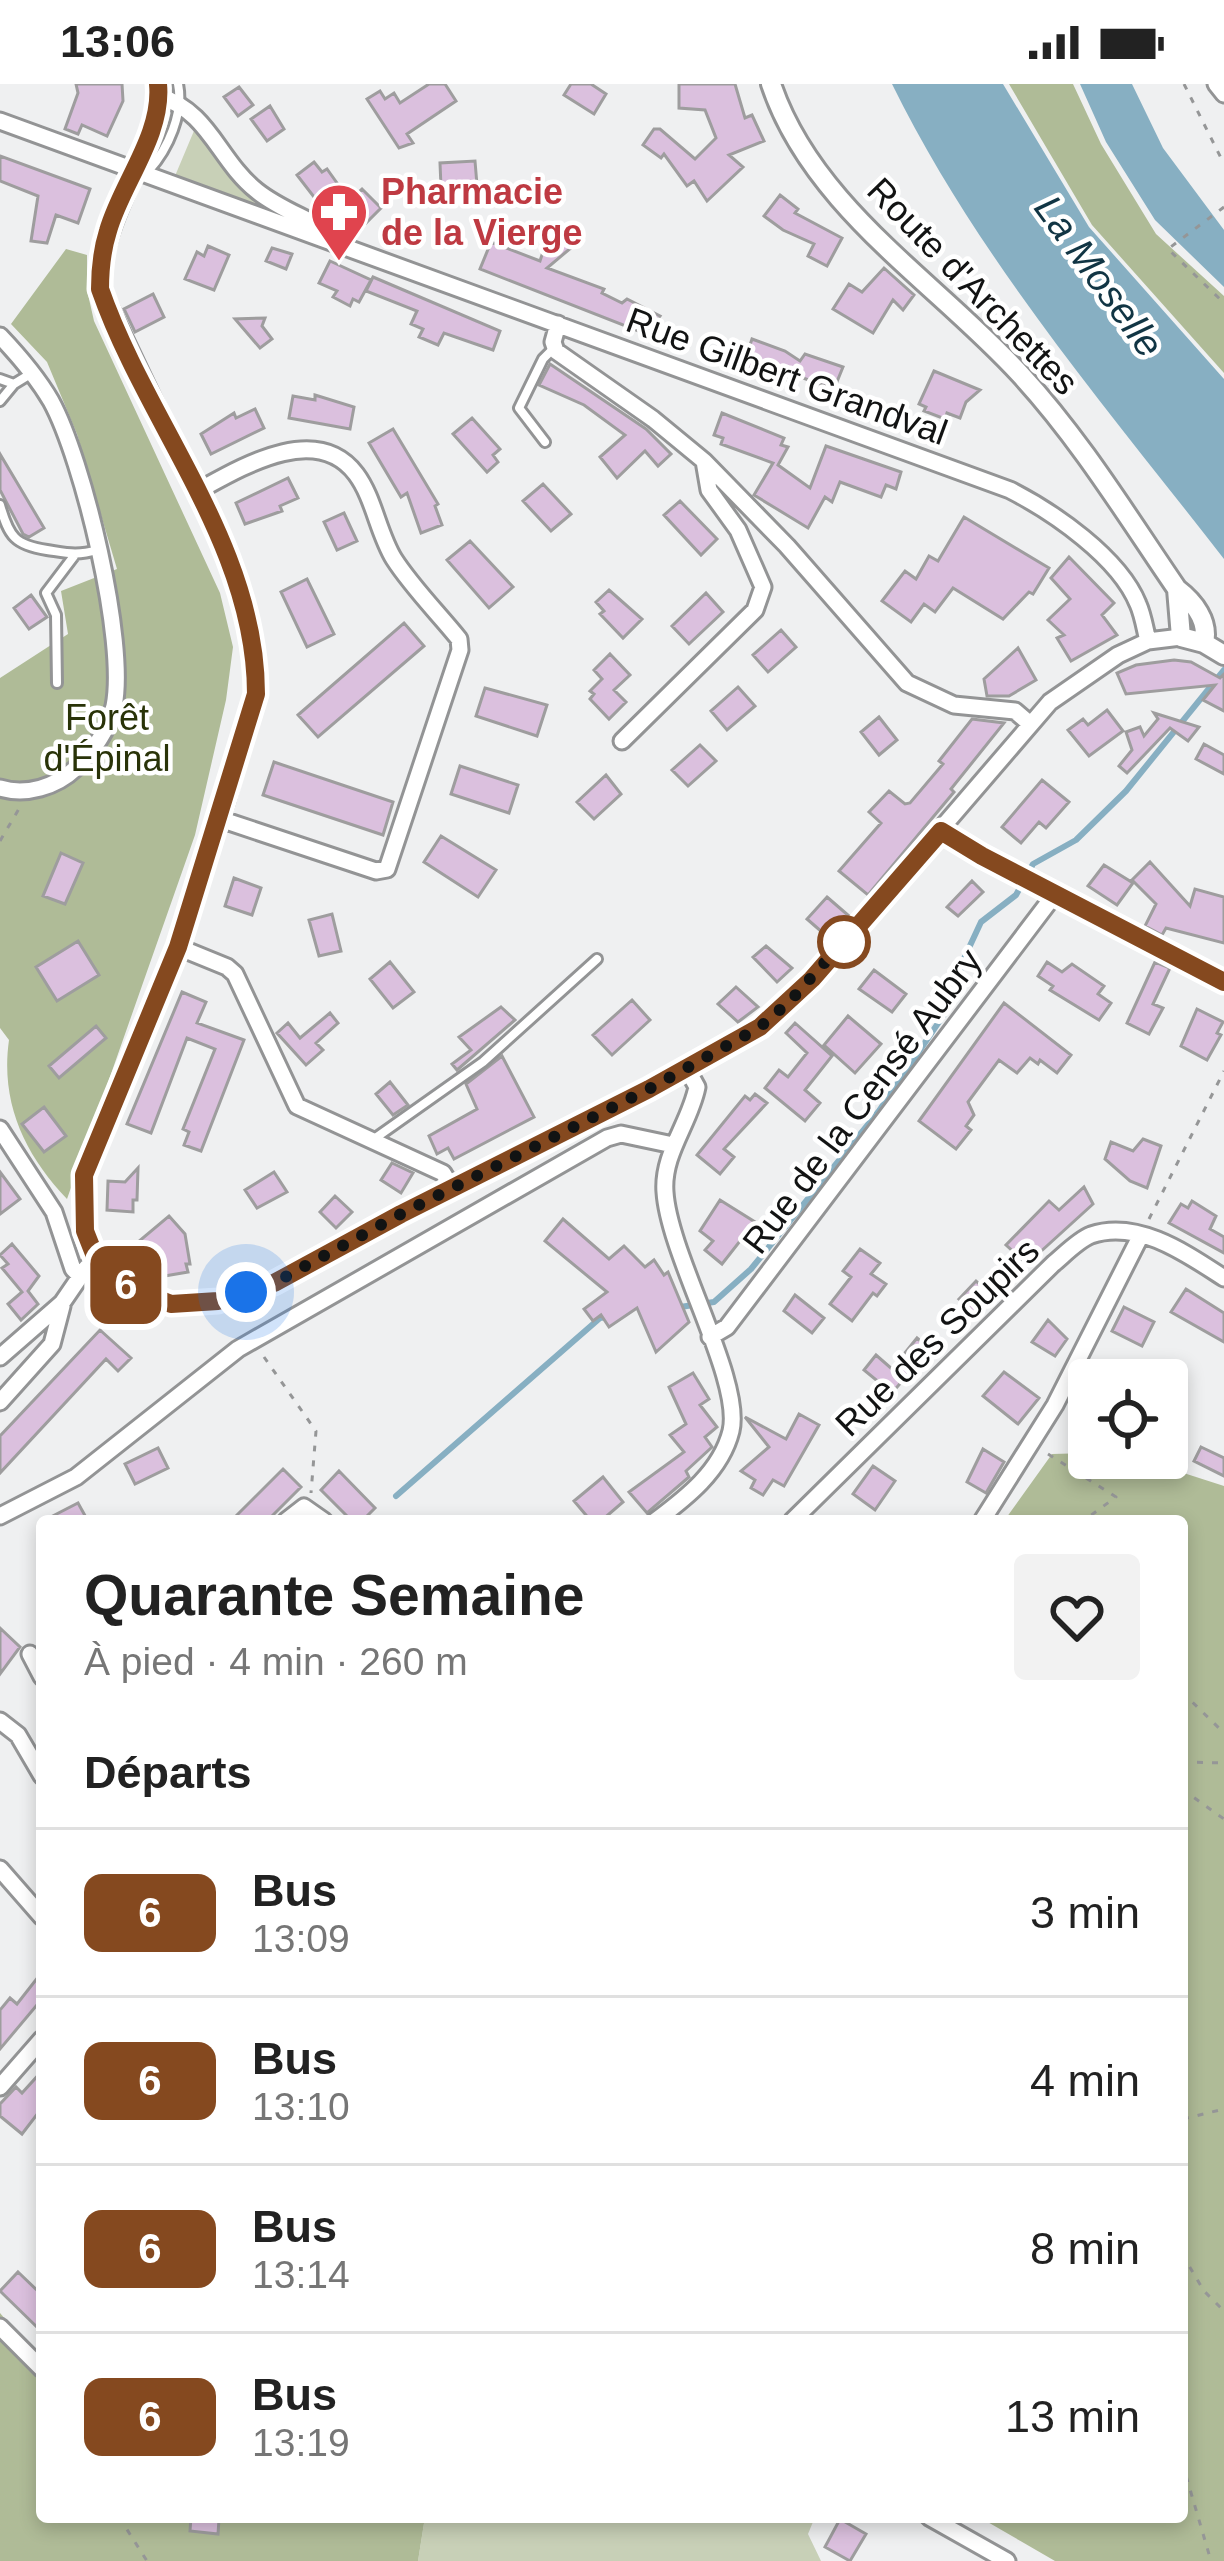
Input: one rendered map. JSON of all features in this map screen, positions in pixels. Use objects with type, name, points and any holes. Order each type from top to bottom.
[{"type":"street","name":"Route d'Archettes","points":[[771,84],[799,146],[824,178],[1020,374],[1070,434],[1177,589],[1190,598],[1206,629],[1204,643]]},
{"type":"street","points":[[1216,84],[1224,94]]},
{"type":"street","points":[[181,105],[158,90],[134,172],[108,228],[100,289],[226,551],[249,625],[256,694],[178,947],[84,1175],[85,1231],[98,1264],[127,1286],[171,1304],[218,1301],[274,1283],[760,1027],[790,1001],[941,831],[1029,723],[1087,674],[1148,641],[1181,637],[1224,655]]},
{"type":"street","name":"Rue Gilbert Grandval","points":[[181,105],[194,112],[256,190],[317,222],[345,244]]},
{"type":"street","name":"Rue Gilbert Grandval","points":[[0,121],[1010,490],[1043,507],[1117,570],[1138,602],[1148,641]]},
{"type":"street","points":[[558,324],[554,347],[704,461],[788,546],[908,682],[954,705],[1015,710],[1029,723]]},
{"type":"street","points":[[0,336],[33,373],[68,436],[97,550],[118,670],[104,734],[88,755],[51,786],[31,791],[0,788]]},
{"type":"street","points":[[196,492],[288,450],[317,450],[342,460],[358,476],[393,558],[459,639],[460,650],[387,869],[376,871],[220,819]]},
{"type":"street","points":[[622,741],[755,610],[762,597],[763,586],[746,546],[709,490],[704,461]]},
{"type":"street","name":"Route d'Archettes","points":[[1177,589],[1181,637]]},
{"type":"street","points":[[941,831],[1224,982]]},
{"type":"street","name":"Rue de la Censé Aubry","points":[[710,1337],[727,1327],[1055,894]]},
{"type":"street","points":[[178,947],[235,974],[297,1106],[443,1173],[452,1188]]},
{"type":"street","points":[[663,1515],[698,1490],[730,1436],[727,1388],[670,1225],[664,1187],[673,1145],[697,1087],[686,1067]]},
{"type":"street","points":[[0,1129],[54,1212],[73,1269],[80,1276]]},
{"type":"street","points":[[0,1516],[76,1477],[253,1340],[607,1138],[621,1134],[673,1145]]},
{"type":"street","name":"Rue des Soupirs","points":[[798,1515],[1053,1264],[1090,1235],[1141,1235],[1175,1246],[1224,1278]]},
{"type":"street","points":[[986,1515],[1055,1405],[1141,1235]]},
{"type":"street","points":[[0,1358],[62,1303],[86,1268],[98,1264]]},
{"type":"street","points":[[0,1402],[52,1344],[62,1303]]},
{"type":"street","points":[[292,1515],[298,1509],[310,1509],[317,1515]]},
{"type":"street","points":[[30,1654],[36,1666]]},
{"type":"street","points":[[0,1721],[19,1736],[36,1766]]},
{"type":"street","points":[[0,1869],[36,1910]]},
{"type":"street","points":[[0,2087],[36,2046]]},
{"type":"street","points":[[0,2327],[36,2363]]},
{"type":"street","points":[[940,2523],[1006,2561]]},
{"type":"lane","points":[[134,172],[148,170],[159,159],[181,105],[178,84]]},
{"type":"lane","points":[[545,442],[519,408],[554,347]]},
{"type":"lane","points":[[0,401],[14,384],[33,373]]},
{"type":"lane","points":[[0,379],[14,384]]},
{"type":"lane","points":[[0,505],[15,540],[26,548],[74,556],[97,550]]},
{"type":"lane","points":[[57,683],[58,624],[46,593],[74,556]]},
{"type":"lane","points":[[373,1140],[483,1061],[598,958]]},
{"type":"path","points":[[1184,84],[1224,164]]},
{"type":"path","points":[[1224,207],[1168,249],[1224,303]]},
{"type":"path","points":[[0,842],[31,791]]},
{"type":"path","points":[[1141,1235],[1224,1071]]},
{"type":"path","points":[[253,1340],[316,1431],[310,1509]]},
{"type":"path","points":[[1031,1443],[1116,1497],[1091,1515]]},
{"type":"path","points":[[1188,1698],[1224,1733]]},
{"type":"path","points":[[1188,1762],[1224,1763]]},
{"type":"path","points":[[1188,1793],[1224,1819]]},
{"type":"path","points":[[1188,2119],[1224,2109]]},
{"type":"path","points":[[1188,2264],[1204,2291],[1224,2311]]},
{"type":"path","points":[[1188,2482],[1211,2561]]},
{"type":"path","points":[[123,2523],[147,2561]]},
{"type":"green space","points":[[1009,84],[1073,84],[1101,144],[1156,234],[1224,296],[1224,373],[1092,225]]},
{"type":"green space","points":[[196,126],[237,179],[286,218],[175,176]]},
{"type":"green space","name":"Forêt d'Épinal","points":[[66,249],[87,255],[87,290],[94,321],[220,593],[233,647],[226,700],[195,835],[67,1199],[39,1164],[19,1127],[8,1085],[9,1040],[0,1028],[0,678],[68,634],[61,591],[117,569],[77,434],[47,362],[11,324]]},
{"type":"green space","points":[[1052,1454],[1068,1454],[1068,1479],[1188,1479],[1188,1474],[1224,1486],[1224,2561],[1055,2561],[989,2523],[1188,2523],[1188,1515],[1008,1515]]},
{"type":"green space","points":[[0,2313],[36,2355],[36,2523],[424,2523],[418,2561],[0,2561]]},
{"type":"green space","points":[[424,2523],[813,2523],[808,2534],[821,2561],[418,2561]]},
{"type":"water","name":"La Moselle","points":[[892,84],[1003,84],[1089,227],[1224,379],[1224,559],[1003,270],[926,148]]},
{"type":"water","points":[[1080,84],[1132,84],[1163,148],[1224,230],[1224,287],[1155,220],[1106,142]]},
{"type":"building","points":[[76,84],[122,84],[123,101],[107,136],[82,125],[78,134],[65,129],[78,93]]},
{"type":"building","points":[[429,84],[445,84],[456,101],[407,134],[413,143],[399,148],[367,99],[380,91],[385,99],[394,93],[400,103]]},
{"type":"building","points":[[571,84],[591,84],[606,94],[594,114],[564,95]]},
{"type":"building","points":[[679,84],[735,84],[745,118],[752,115],[764,141],[729,155],[743,167],[707,201],[694,181],[687,186],[664,154],[661,158],[643,145],[654,129],[660,129],[695,159],[716,138],[705,110],[679,108]]},
{"type":"building","points":[[239,87],[253,105],[238,116],[224,97]]},
{"type":"building","points":[[270,106],[284,129],[267,141],[251,119]]},
{"type":"building","points":[[0,156],[90,189],[78,223],[56,215],[47,243],[31,241],[38,196],[0,181]]},
{"type":"building","points":[[475,161],[477,185],[441,187],[440,163]]},
{"type":"building","points":[[314,162],[322,172],[327,169],[347,197],[329,209],[297,175]]},
{"type":"building","points":[[362,189],[381,208],[366,223],[347,203]]},
{"type":"building","points":[[780,195],[798,209],[795,213],[842,238],[827,266],[808,256],[814,244],[764,216]]},
{"type":"building","points":[[549,233],[561,235],[572,247],[547,268],[660,316],[646,334],[480,269],[491,242],[540,261]]},
{"type":"building","points":[[208,246],[229,255],[214,290],[185,279],[197,252],[204,256]]},
{"type":"building","points":[[272,248],[292,254],[286,269],[266,261]]},
{"type":"building","points":[[330,261],[371,280],[359,302],[353,299],[350,306],[333,297],[337,291],[319,283]]},
{"type":"building","points":[[884,268],[914,295],[903,310],[893,300],[873,333],[833,309],[849,284],[862,292]]},
{"type":"building","points":[[373,277],[500,331],[493,350],[444,333],[438,345],[419,337],[423,329],[411,324],[417,311],[366,291]]},
{"type":"building","points":[[153,294],[164,317],[135,332],[124,309]]},
{"type":"building","points":[[265,318],[262,326],[272,339],[260,348],[235,319]]},
{"type":"building","points":[[752,339],[800,361],[805,354],[843,367],[834,389],[789,373],[786,381],[743,366]]},
{"type":"building","points":[[550,364],[646,429],[671,454],[658,466],[645,451],[617,478],[600,457],[625,435],[584,405],[539,385]]},
{"type":"building","points":[[934,371],[980,390],[966,402],[960,418],[947,413],[945,419],[919,404]]},
{"type":"building","points":[[315,395],[354,407],[350,429],[289,418],[293,396],[315,400]]},
{"type":"building","points":[[255,409],[264,428],[211,454],[201,434],[234,413],[236,418]]},
{"type":"building","points":[[722,413],[784,438],[781,445],[788,447],[778,465],[810,488],[826,446],[901,472],[896,489],[886,485],[881,497],[840,482],[832,502],[825,497],[808,528],[754,495],[773,463],[721,444],[723,438],[714,435]]},
{"type":"building","points":[[472,418],[500,449],[493,455],[498,462],[487,472],[453,434]]},
{"type":"building","points":[[393,429],[438,504],[442,525],[421,533],[407,493],[401,497],[369,443]]},
{"type":"building","points":[[0,454],[44,528],[29,537],[0,490]]},
{"type":"building","points":[[288,478],[298,498],[280,506],[282,511],[245,524],[236,503]]},
{"type":"building","points":[[543,484],[571,514],[551,531],[523,501]]},
{"type":"building","points":[[680,501],[717,539],[701,555],[664,515]]},
{"type":"building","points":[[344,513],[357,541],[337,550],[324,522]]},
{"type":"building","points":[[964,517],[1049,568],[1033,594],[1029,592],[1003,619],[953,588],[935,612],[924,604],[911,622],[882,601],[905,571],[916,579],[929,556],[938,561]]},
{"type":"building","points":[[470,541],[513,587],[489,608],[447,560]]},
{"type":"building","points":[[1069,557],[1114,603],[1102,615],[1117,635],[1071,661],[1057,638],[1064,635],[1048,620],[1070,599],[1051,578]]},
{"type":"building","points":[[307,579],[334,634],[307,647],[281,592]]},
{"type":"building","points":[[609,590],[642,619],[623,638],[600,614],[604,611],[596,602]]},
{"type":"building","points":[[706,593],[723,612],[689,644],[672,626]]},
{"type":"building","points":[[31,595],[47,617],[29,629],[14,608]]},
{"type":"building","points":[[404,623],[424,646],[318,737],[298,715]]},
{"type":"building","points":[[781,630],[796,647],[768,672],[753,655]]},
{"type":"building","points":[[1018,648],[1036,680],[1009,696],[987,696],[984,679]]},
{"type":"building","points":[[610,654],[630,675],[614,690],[626,702],[609,719],[590,699],[594,694],[590,691],[602,679],[594,670]]},
{"type":"building","points":[[1174,660],[1191,662],[1220,678],[1224,674],[1224,711],[1203,700],[1215,685],[1126,694],[1117,673]]},
{"type":"building","points":[[738,687],[755,706],[727,730],[711,711]]},
{"type":"building","points":[[485,688],[547,705],[537,736],[476,716]]},
{"type":"building","points":[[1107,710],[1123,731],[1089,756],[1068,730],[1083,719],[1088,725]]},
{"type":"building","points":[[1154,713],[1199,727],[1188,741],[1170,728],[1127,773],[1119,766],[1132,750],[1126,732],[1140,727],[1144,736],[1158,719]]},
{"type":"building","points":[[879,717],[897,740],[879,755],[861,732]]},
{"type":"building","points":[[972,719],[1004,723],[868,895],[839,871],[881,823],[869,812],[889,791],[910,803]]},
{"type":"building","points":[[1204,744],[1224,755],[1224,774],[1196,759]]},
{"type":"building","points":[[700,745],[716,761],[688,786],[672,770]]},
{"type":"building","points":[[274,762],[393,802],[383,835],[263,795]]},
{"type":"building","points":[[460,766],[518,785],[509,813],[451,794]]},
{"type":"building","points":[[606,775],[621,794],[594,819],[577,802]]},
{"type":"building","points":[[1042,780],[1069,802],[1046,828],[1039,822],[1021,843],[1002,827]]},
{"type":"building","points":[[441,836],[496,870],[478,897],[424,862]]},
{"type":"building","points":[[61,853],[83,863],[65,904],[43,896]]},
{"type":"building","points":[[1150,862],[1190,906],[1195,889],[1224,897],[1224,943],[1166,928],[1162,935],[1145,926],[1156,904],[1132,880]]},
{"type":"building","points":[[1104,865],[1133,883],[1117,905],[1088,886]]},
{"type":"building","points":[[234,878],[261,888],[252,915],[225,906]]},
{"type":"building","points":[[972,881],[983,892],[958,916],[947,907]]},
{"type":"building","points":[[827,897],[849,916],[830,939],[807,919]]},
{"type":"building","points":[[332,914],[341,951],[319,956],[309,920]]},
{"type":"building","points":[[78,941],[99,975],[57,1001],[36,967]]},
{"type":"building","points":[[766,946],[792,968],[777,982],[753,957]]},
{"type":"building","points":[[390,962],[414,992],[393,1008],[370,979]]},
{"type":"building","points":[[1047,962],[1062,972],[1072,964],[1104,986],[1098,994],[1111,1003],[1099,1020],[1050,990],[1053,986],[1038,976]]},
{"type":"building","points":[[1155,962],[1170,968],[1153,1004],[1163,1008],[1149,1034],[1127,1023]]},
{"type":"building","points":[[874,970],[906,994],[892,1012],[859,989]]},
{"type":"building","points":[[736,987],[758,1007],[738,1022],[718,1004]]},
{"type":"building","points":[[182,992],[206,1002],[197,1023],[244,1040],[201,1151],[184,1145],[189,1132],[183,1129],[215,1049],[187,1038],[151,1133],[127,1124]]},
{"type":"building","points":[[632,1000],[650,1020],[612,1055],[593,1035]]},
{"type":"building","points":[[1004,1003],[1071,1055],[1057,1073],[1040,1060],[1038,1064],[1030,1058],[1017,1073],[999,1060],[968,1102],[974,1115],[966,1126],[971,1130],[956,1149],[919,1121]]},
{"type":"building","points":[[501,1007],[515,1020],[457,1070],[452,1064],[471,1050],[459,1037]]},
{"type":"building","points":[[1197,1009],[1223,1022],[1207,1060],[1181,1046]]},
{"type":"building","points":[[330,1013],[338,1023],[316,1043],[323,1050],[306,1065],[277,1033],[288,1023],[300,1038]]},
{"type":"building","points":[[848,1016],[881,1044],[855,1073],[824,1045]]},
{"type":"building","points":[[795,1023],[832,1056],[805,1090],[820,1103],[805,1121],[765,1088],[779,1070],[788,1077],[807,1053],[786,1033]]},
{"type":"building","points":[[96,1026],[106,1038],[59,1078],[49,1066]]},
{"type":"building","points":[[502,1056],[534,1117],[454,1159],[448,1148],[437,1154],[429,1136],[477,1109],[466,1084]]},
{"type":"building","points":[[390,1082],[408,1105],[393,1115],[376,1094]]},
{"type":"building","points":[[755,1094],[767,1103],[724,1149],[734,1157],[720,1174],[697,1155],[745,1096],[750,1100]]},
{"type":"building","points":[[44,1107],[66,1136],[44,1152],[22,1124]]},
{"type":"building","points":[[1143,1139],[1161,1146],[1147,1188],[1130,1181],[1105,1159],[1111,1142],[1133,1151]]},
{"type":"building","points":[[392,1163],[413,1173],[401,1193],[381,1180]]},
{"type":"building","points":[[138,1168],[133,1212],[107,1210],[108,1181],[125,1182]]},
{"type":"building","points":[[0,1172],[20,1199],[0,1214]]},
{"type":"building","points":[[274,1172],[287,1192],[257,1208],[245,1190]]},
{"type":"building","points":[[1084,1187],[1093,1204],[1027,1264],[1006,1245],[1049,1201],[1059,1210]]},
{"type":"building","points":[[335,1196],[352,1212],[336,1228],[320,1212]]},
{"type":"building","points":[[720,1200],[755,1222],[722,1264],[705,1250],[713,1241],[700,1231]]},
{"type":"building","points":[[1192,1201],[1216,1216],[1210,1229],[1224,1237],[1224,1253],[1169,1223],[1181,1204],[1188,1208]]},
{"type":"building","points":[[169,1216],[185,1234],[188,1272],[153,1278],[150,1261],[138,1242]]},
{"type":"building","points":[[563,1219],[609,1259],[624,1246],[645,1267],[654,1260],[664,1275],[668,1272],[689,1322],[656,1352],[637,1308],[609,1327],[601,1315],[593,1321],[584,1309],[607,1292],[545,1241]]},
{"type":"building","points":[[12,1244],[39,1276],[28,1291],[38,1304],[21,1320],[8,1304],[22,1292],[2,1268],[8,1264],[0,1255]]},
{"type":"building","points":[[860,1249],[880,1263],[871,1274],[886,1284],[852,1321],[830,1304],[851,1277],[843,1271]]},
{"type":"building","points":[[976,1281],[990,1294],[970,1319],[957,1308]]},
{"type":"building","points":[[1186,1289],[1224,1313],[1224,1342],[1171,1312]]},
{"type":"building","points":[[795,1295],[824,1318],[812,1333],[784,1311]]},
{"type":"building","points":[[1124,1307],[1154,1322],[1142,1346],[1112,1331]]},
{"type":"building","points":[[1048,1320],[1067,1339],[1055,1356],[1032,1342]]},
{"type":"building","points":[[100,1330],[131,1358],[118,1371],[106,1359],[0,1473],[0,1436]]},
{"type":"building","points":[[917,1338],[936,1354],[925,1368],[920,1364],[912,1375],[910,1372],[892,1393],[864,1370],[876,1355],[892,1369]]},
{"type":"building","points":[[1004,1372],[1039,1398],[1018,1424],[983,1396]]},
{"type":"building","points":[[693,1373],[709,1399],[700,1405],[717,1427],[705,1437],[712,1447],[686,1471],[689,1477],[647,1513],[629,1492],[684,1452],[670,1435],[686,1424],[669,1387]]},
{"type":"building","points":[[799,1414],[819,1425],[784,1486],[773,1480],[763,1495],[751,1488],[755,1480],[741,1471],[769,1447],[745,1417],[786,1439]]},
{"type":"building","points":[[1201,1447],[1224,1458],[1224,1476],[1194,1461]]},
{"type":"building","points":[[158,1448],[168,1468],[135,1484],[125,1464]]},
{"type":"building","points":[[983,1449],[1004,1462],[986,1493],[967,1482]]},
{"type":"building","points":[[873,1466],[895,1481],[875,1510],[853,1494]]},
{"type":"building","points":[[283,1469],[301,1487],[273,1515],[237,1515]]},
{"type":"building","points":[[339,1471],[375,1508],[368,1515],[346,1515],[321,1490]]},
{"type":"building","points":[[603,1477],[623,1502],[608,1515],[586,1515],[574,1501]]},
{"type":"building","points":[[78,1503],[85,1515],[55,1515]]},
{"type":"building","points":[[0,1628],[20,1647],[0,1674]]},
{"type":"building","points":[[36,1980],[36,2006],[0,2049],[0,2010],[10,1998],[17,2004]]},
{"type":"building","points":[[36,2078],[36,2116],[22,2134],[0,2116],[0,2104],[16,2087],[22,2093]]},
{"type":"building","points":[[18,2272],[36,2289],[36,2326],[0,2291]]},
{"type":"building","points":[[191,2523],[219,2523],[218,2534],[190,2531]]},
{"type":"building","points":[[838,2523],[866,2534],[850,2561],[825,2547]]},
{"type":"waterway","points":[[680,1307],[714,1302],[751,1269],[879,1111],[957,995],[961,965],[981,922],[1016,895],[1033,864],[1076,840],[1126,791],[1224,670]]},
{"type":"waterway","points":[[396,1496],[600,1318],[607,1317]]},
{"type":"bus line","name":"6","points":[[158,84],[145,142],[108,228],[100,289],[226,551],[249,625],[256,694],[168,975],[84,1175],[85,1231],[105,1273],[171,1304],[218,1301],[274,1283],[649,1089],[760,1027],[790,1001],[941,831],[1224,982]]},
{"type":"place","name":"Pharmacie de la Vierge","points":[[339,263]]},
{"type":"route","points":[[246,1292],[274,1283],[760,1027],[812,979],[856,928],[844,942]]}]
